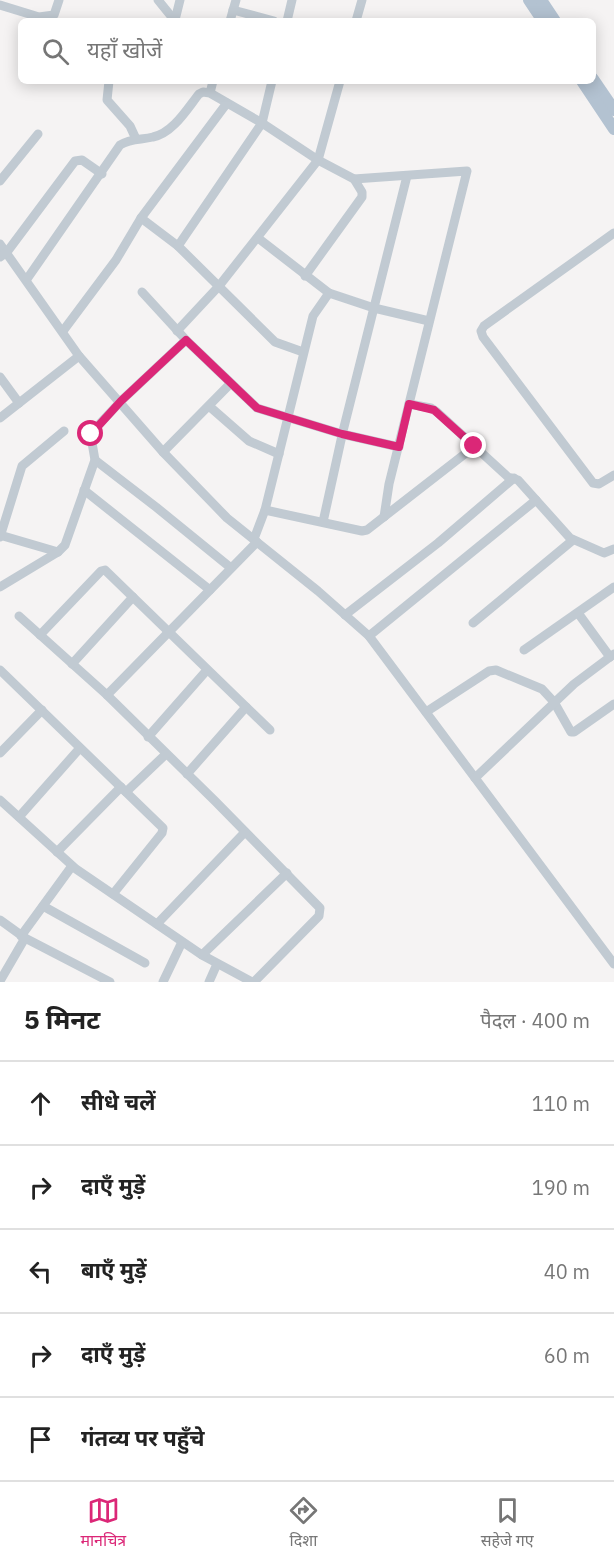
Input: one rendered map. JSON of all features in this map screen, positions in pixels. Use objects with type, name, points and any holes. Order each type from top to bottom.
[{"type":"main road","points":[[529,0],[541,18]]},
{"type":"main road","points":[[545,2],[553,18]]},
{"type":"main road","points":[[596,83],[614,110]]},
{"type":"main road","points":[[584,84],[614,129]]},
{"type":"street","points":[[0,5],[45,17],[53,16],[59,0]]},
{"type":"street","points":[[158,0],[173,18]]},
{"type":"street","points":[[176,18],[180,0]]},
{"type":"street","points":[[288,18],[292,0]]},
{"type":"street","points":[[357,18],[362,0]]},
{"type":"street","points":[[235,5],[267,18]]},
{"type":"street","points":[[108,84],[106,98],[130,126],[136,139]]},
{"type":"street","points":[[210,93],[212,84]]},
{"type":"street","points":[[178,246],[262,123],[271,84]]},
{"type":"street","points":[[177,330],[219,286],[318,160],[339,84]]},
{"type":"street","points":[[27,279],[120,145],[127,141],[156,137],[169,129],[203,92],[210,93],[262,123],[318,160],[354,179],[362,192],[362,197],[305,276]]},
{"type":"street","points":[[63,331],[116,260],[141,218],[227,103]]},
{"type":"street","points":[[0,181],[38,134]]},
{"type":"street","points":[[3,254],[75,161],[82,160],[102,174]]},
{"type":"street","points":[[354,179],[467,171],[409,404],[384,516]]},
{"type":"street","points":[[323,522],[342,434],[407,176]]},
{"type":"street","points":[[141,218],[178,246],[275,342],[303,352]]},
{"type":"street","points":[[614,233],[483,326],[481,330],[483,337],[593,483],[598,484],[614,475]]},
{"type":"street","points":[[258,238],[329,293],[374,308],[429,321]]},
{"type":"street","points":[[0,244],[3,254],[27,279],[80,356],[163,452],[227,518],[369,636],[614,964]]},
{"type":"street","points":[[142,292],[186,340],[257,408],[342,434],[399,447]]},
{"type":"street","points":[[107,695],[255,541],[265,510],[303,352],[315,312],[329,293]]},
{"type":"street","points":[[0,587],[58,552],[67,541],[95,460],[91,434],[121,401],[186,340]]},
{"type":"street","points":[[0,418],[80,356]]},
{"type":"street","points":[[0,377],[19,403]]},
{"type":"street","points":[[163,452],[230,384]]},
{"type":"street","points":[[409,404],[434,410],[508,477],[518,480],[573,540],[604,553],[614,549]]},
{"type":"street","points":[[209,406],[249,441],[279,454]]},
{"type":"street","points":[[58,552],[0,536],[22,466],[64,431]]},
{"type":"street","points":[[265,510],[365,530],[474,446]]},
{"type":"street","points":[[95,460],[231,568]]},
{"type":"street","points":[[345,615],[438,543],[514,478]]},
{"type":"street","points":[[84,490],[210,590]]},
{"type":"street","points":[[369,636],[536,500]]},
{"type":"street","points":[[473,623],[573,540]]},
{"type":"street","points":[[40,635],[101,571],[107,571],[270,730]]},
{"type":"street","points":[[524,650],[614,587]]},
{"type":"street","points":[[72,664],[133,597]]},
{"type":"street","points":[[475,778],[574,684],[612,656],[578,613]]},
{"type":"street","points":[[0,800],[72,866],[202,956],[253,982],[321,913],[320,908],[287,873],[107,695],[19,616]]},
{"type":"street","points":[[0,670],[163,828],[164,831],[112,894]]},
{"type":"street","points":[[148,737],[207,670]]},
{"type":"street","points":[[426,712],[489,671],[495,670],[542,690],[554,702],[569,730],[573,732],[614,704]]},
{"type":"street","points":[[187,774],[246,707]]},
{"type":"street","points":[[0,753],[42,710]]},
{"type":"street","points":[[18,817],[80,748]]},
{"type":"street","points":[[57,852],[166,754]]},
{"type":"street","points":[[157,924],[245,832]]},
{"type":"street","points":[[0,981],[23,937],[72,866]]},
{"type":"street","points":[[202,956],[287,873]]},
{"type":"street","points":[[43,906],[145,963]]},
{"type":"street","points":[[0,920],[23,937],[110,982]]},
{"type":"street","points":[[163,982],[182,942]]},
{"type":"street","points":[[209,982],[218,964]]},
{"type":"route","points":[[91,434],[93,429],[121,401],[186,340],[230,384],[261,410],[342,434],[399,447],[409,404],[434,410],[474,446]]}]
